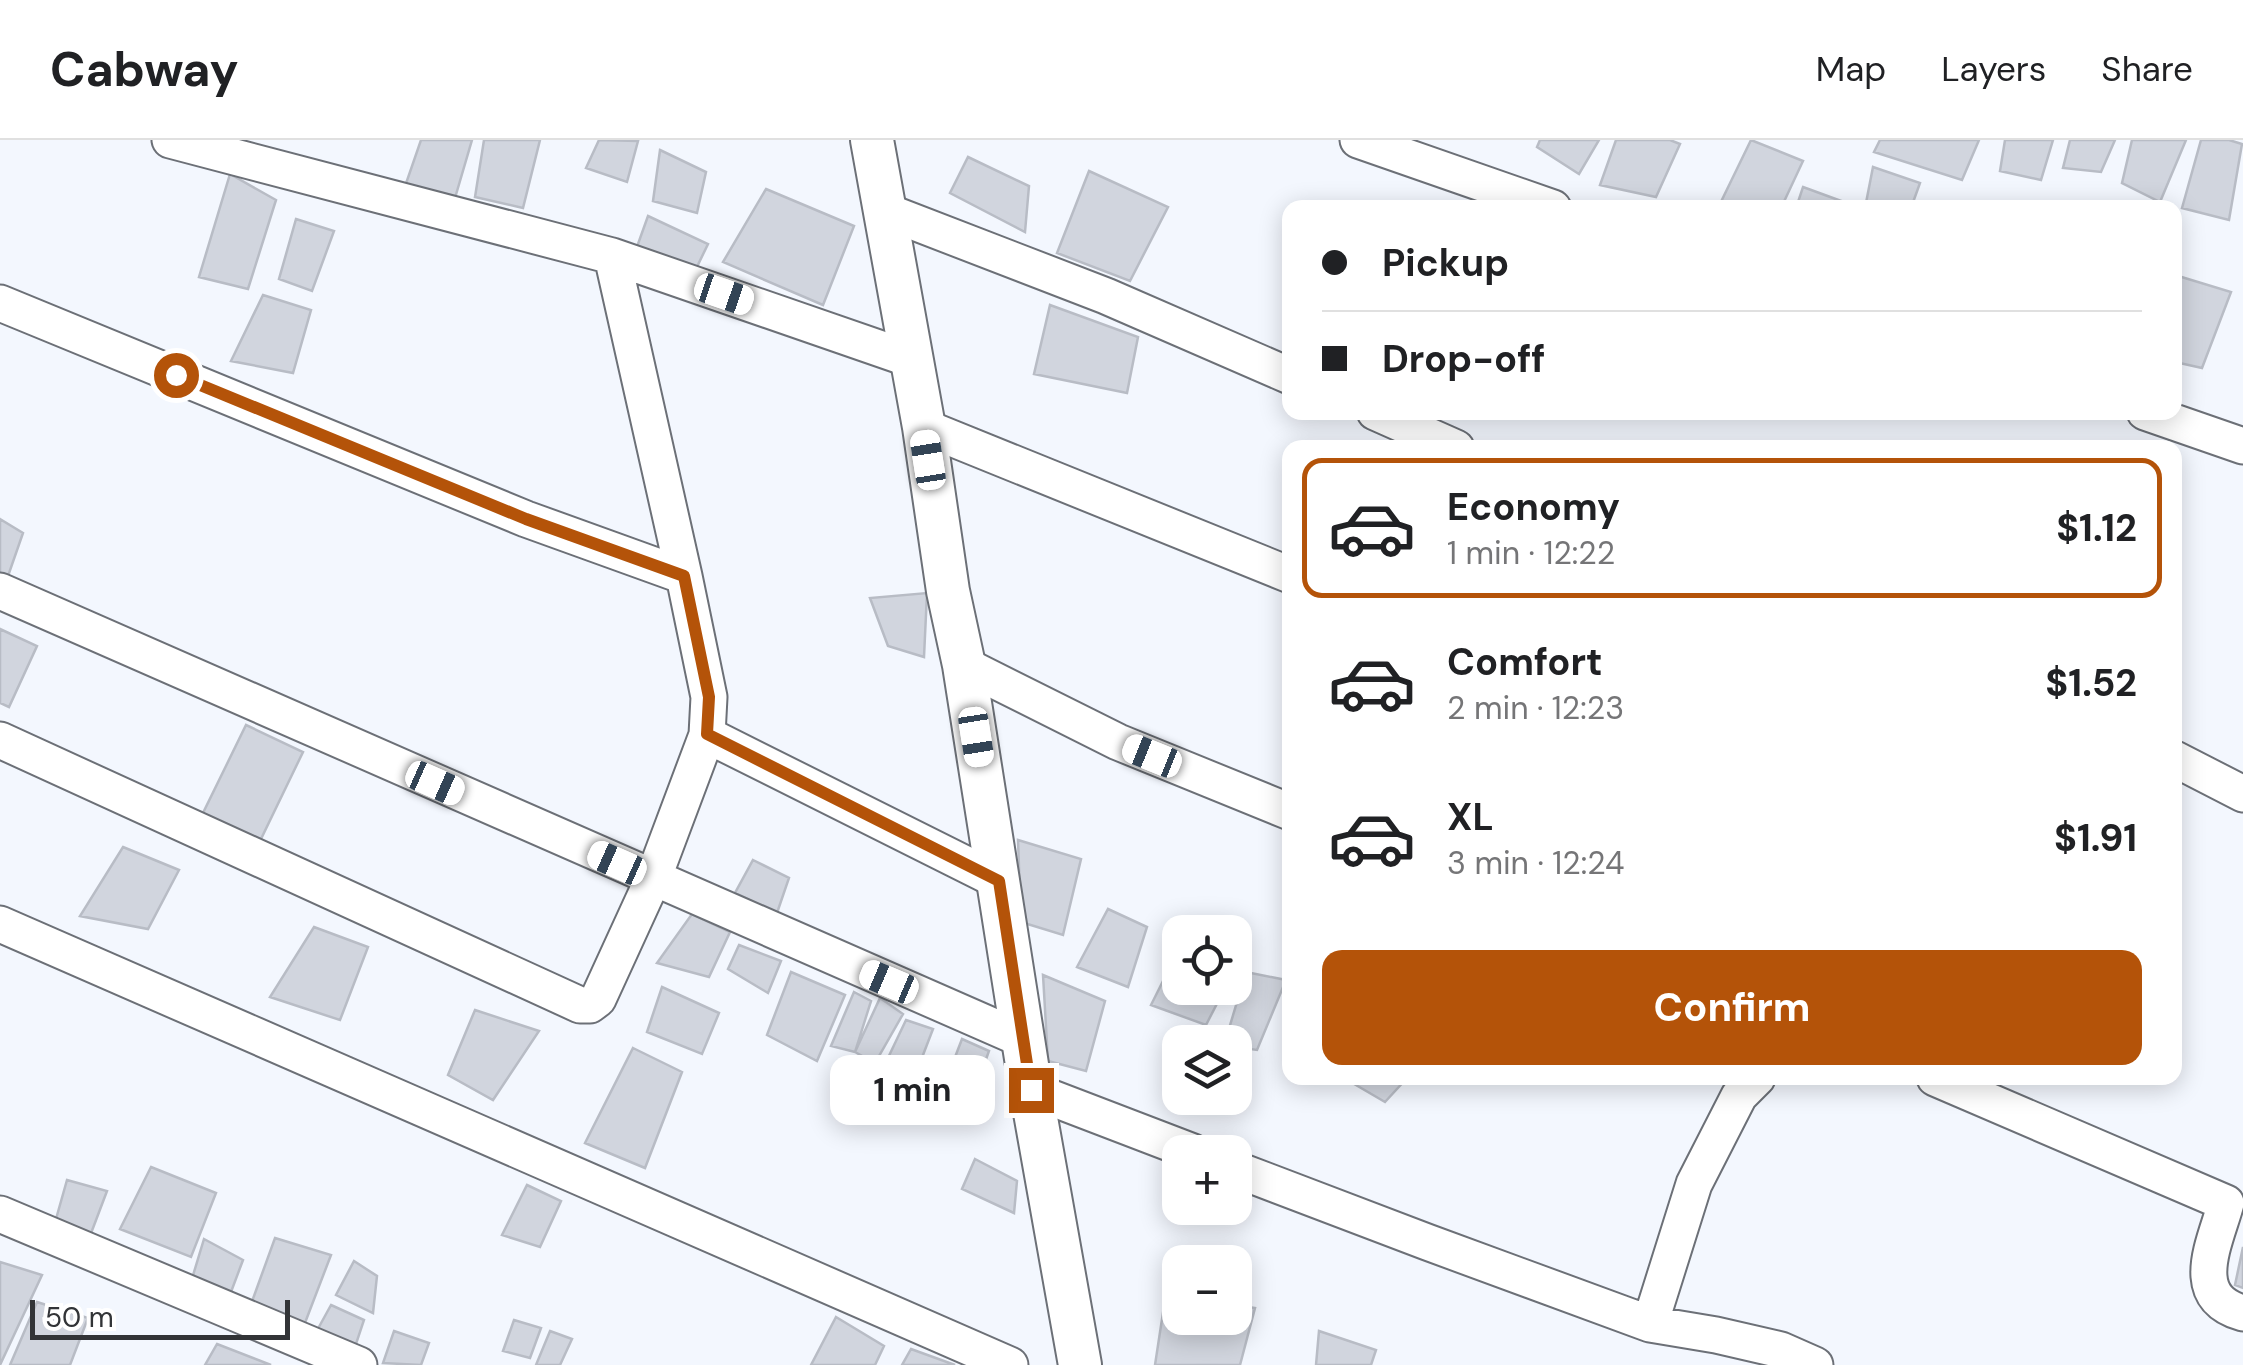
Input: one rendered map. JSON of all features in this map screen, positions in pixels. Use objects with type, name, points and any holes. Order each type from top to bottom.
[{"type":"main road","points":[[872,140],[924,427],[948,592],[964,665],[1031,1090],[1080,1365]]},
{"type":"street","points":[[170,140],[612,256],[910,360]]},
{"type":"street","points":[[1358,140],[1530,200]]},
{"type":"street","points":[[883,210],[1106,296],[1282,373]]},
{"type":"street","points":[[0,740],[580,1005],[598,999],[653,880],[707,734],[709,697],[612,256]]},
{"type":"street","points":[[0,303],[526,519],[684,576]]},
{"type":"street","points":[[1393,420],[1438,440]]},
{"type":"street","points":[[2168,420],[2243,446]]},
{"type":"street","points":[[924,427],[1282,572]]},
{"type":"street","points":[[0,591],[1024,1040]]},
{"type":"street","points":[[964,665],[1118,742],[1282,809]]},
{"type":"street","points":[[707,734],[999,881]]},
{"type":"street","points":[[2182,763],[2243,794]]},
{"type":"street","points":[[0,924],[1010,1365]]},
{"type":"street","points":[[1650,1324],[1694,1184],[1740,1096],[1750,1085]]},
{"type":"street","points":[[1951,1085],[2226,1203],[2208,1266],[2211,1291],[2230,1309],[2243,1313]]},
{"type":"street","points":[[1031,1090],[1162,1140]]},
{"type":"street","points":[[1252,1175],[1650,1324],[1781,1350],[1814,1365]]},
{"type":"street","points":[[0,1214],[360,1365]]},
{"type":"building","points":[[421,140],[472,140],[455,198],[402,195]]},
{"type":"building","points":[[484,140],[540,140],[523,208],[475,197]]},
{"type":"building","points":[[599,140],[638,141],[627,182],[586,168]]},
{"type":"building","points":[[1540,140],[1599,140],[1579,174],[1537,147]]},
{"type":"building","points":[[1616,140],[1670,140],[1680,144],[1656,197],[1600,185]]},
{"type":"building","points":[[1751,140],[1803,161],[1785,200],[1722,200]]},
{"type":"building","points":[[1880,140],[1979,140],[1962,180],[1874,152]]},
{"type":"building","points":[[2005,140],[2053,140],[2041,180],[2000,171]]},
{"type":"building","points":[[2070,140],[2115,140],[2101,172],[2063,168]]},
{"type":"building","points":[[2132,140],[2186,140],[2161,200],[2122,183]]},
{"type":"building","points":[[2201,140],[2242,144],[2229,220],[2182,208]]},
{"type":"building","points":[[660,150],[706,172],[697,213],[653,201]]},
{"type":"building","points":[[968,157],[1029,186],[1025,232],[950,193]]},
{"type":"building","points":[[1873,167],[1920,183],[1914,200],[1867,200]]},
{"type":"building","points":[[1089,171],[1168,207],[1130,281],[1057,253]]},
{"type":"building","points":[[230,174],[276,200],[248,289],[199,277]]},
{"type":"building","points":[[1803,187],[1839,200],[1799,200]]},
{"type":"building","points":[[766,189],[854,226],[823,305],[723,262]]},
{"type":"building","points":[[648,216],[708,244],[694,273],[633,258]]},
{"type":"building","points":[[296,219],[334,231],[312,291],[279,279]]},
{"type":"building","points":[[2182,277],[2231,292],[2202,368],[2182,364]]},
{"type":"building","points":[[263,295],[311,310],[293,373],[231,361]]},
{"type":"building","points":[[1050,305],[1138,337],[1127,393],[1034,374]]},
{"type":"building","points":[[0,519],[23,533],[7,579],[0,575]]},
{"type":"building","points":[[927,593],[924,657],[888,646],[870,598]]},
{"type":"building","points":[[0,629],[37,646],[9,707],[0,703]]},
{"type":"building","points":[[246,725],[303,752],[260,841],[203,813]]},
{"type":"building","points":[[1018,840],[1081,859],[1063,935],[1021,922]]},
{"type":"building","points":[[123,847],[179,870],[148,929],[80,916]]},
{"type":"building","points":[[753,860],[789,878],[777,913],[735,893]]},
{"type":"building","points":[[1108,909],[1147,927],[1128,987],[1077,967]]},
{"type":"building","points":[[692,914],[730,932],[709,977],[657,963]]},
{"type":"building","points":[[314,927],[368,947],[340,1020],[270,997]]},
{"type":"building","points":[[739,945],[781,961],[768,993],[728,969]]},
{"type":"building","points":[[791,972],[845,995],[817,1061],[767,1035]]},
{"type":"building","points":[[1252,973],[1282,979],[1282,990],[1257,1050],[1252,1049],[1252,1025],[1230,1025],[1236,1005],[1252,1005]]},
{"type":"building","points":[[1043,975],[1105,1001],[1086,1071],[1048,1061]]},
{"type":"building","points":[[1162,983],[1162,1005],[1216,1005],[1206,1025],[1151,1005]]},
{"type":"building","points":[[662,987],[719,1013],[702,1054],[647,1032]]},
{"type":"building","points":[[854,992],[871,1001],[855,1052],[831,1046]]},
{"type":"building","points":[[880,998],[903,1014],[875,1063],[855,1052]]},
{"type":"building","points":[[475,1010],[539,1031],[493,1100],[448,1075]]},
{"type":"building","points":[[906,1020],[933,1029],[908,1094],[877,1081]]},
{"type":"building","points":[[962,1039],[989,1051],[968,1110],[942,1091]]},
{"type":"building","points":[[633,1048],[682,1072],[645,1168],[585,1143]]},
{"type":"building","points":[[1356,1085],[1401,1085],[1385,1102]]},
{"type":"building","points":[[975,1159],[1017,1181],[1014,1213],[962,1189]]},
{"type":"building","points":[[151,1167],[216,1193],[191,1257],[120,1229]]},
{"type":"building","points":[[67,1180],[107,1191],[90,1236],[56,1219]]},
{"type":"building","points":[[527,1185],[561,1201],[540,1247],[502,1235]]},
{"type":"building","points":[[275,1238],[331,1255],[303,1328],[250,1307]]},
{"type":"building","points":[[204,1239],[243,1260],[228,1300],[191,1282]]},
{"type":"building","points":[[2243,1247],[2243,1288],[2235,1285]]},
{"type":"building","points":[[354,1261],[377,1276],[373,1313],[336,1295]]},
{"type":"building","points":[[0,1262],[42,1275],[0,1365]]},
{"type":"building","points":[[37,1302],[88,1318],[70,1365],[10,1365]]},
{"type":"building","points":[[331,1305],[364,1320],[354,1350],[314,1336]]},
{"type":"building","points":[[836,1317],[884,1346],[875,1365],[811,1365]]},
{"type":"building","points":[[1162,1319],[1162,1335],[1248,1335],[1240,1365],[1155,1365]]},
{"type":"building","points":[[514,1320],[541,1328],[530,1358],[503,1351]]},
{"type":"building","points":[[394,1331],[429,1343],[421,1365],[383,1363]]},
{"type":"building","points":[[550,1331],[572,1339],[560,1365],[536,1365]]},
{"type":"building","points":[[1319,1331],[1376,1350],[1371,1365],[1316,1365]]},
{"type":"building","points":[[217,1344],[271,1365],[205,1365]]},
{"type":"building","points":[[911,1349],[955,1365],[902,1365]]},
{"type":"route","points":[[176,375],[526,519],[684,576],[709,697],[707,734],[999,881],[1031,1090]]}]
